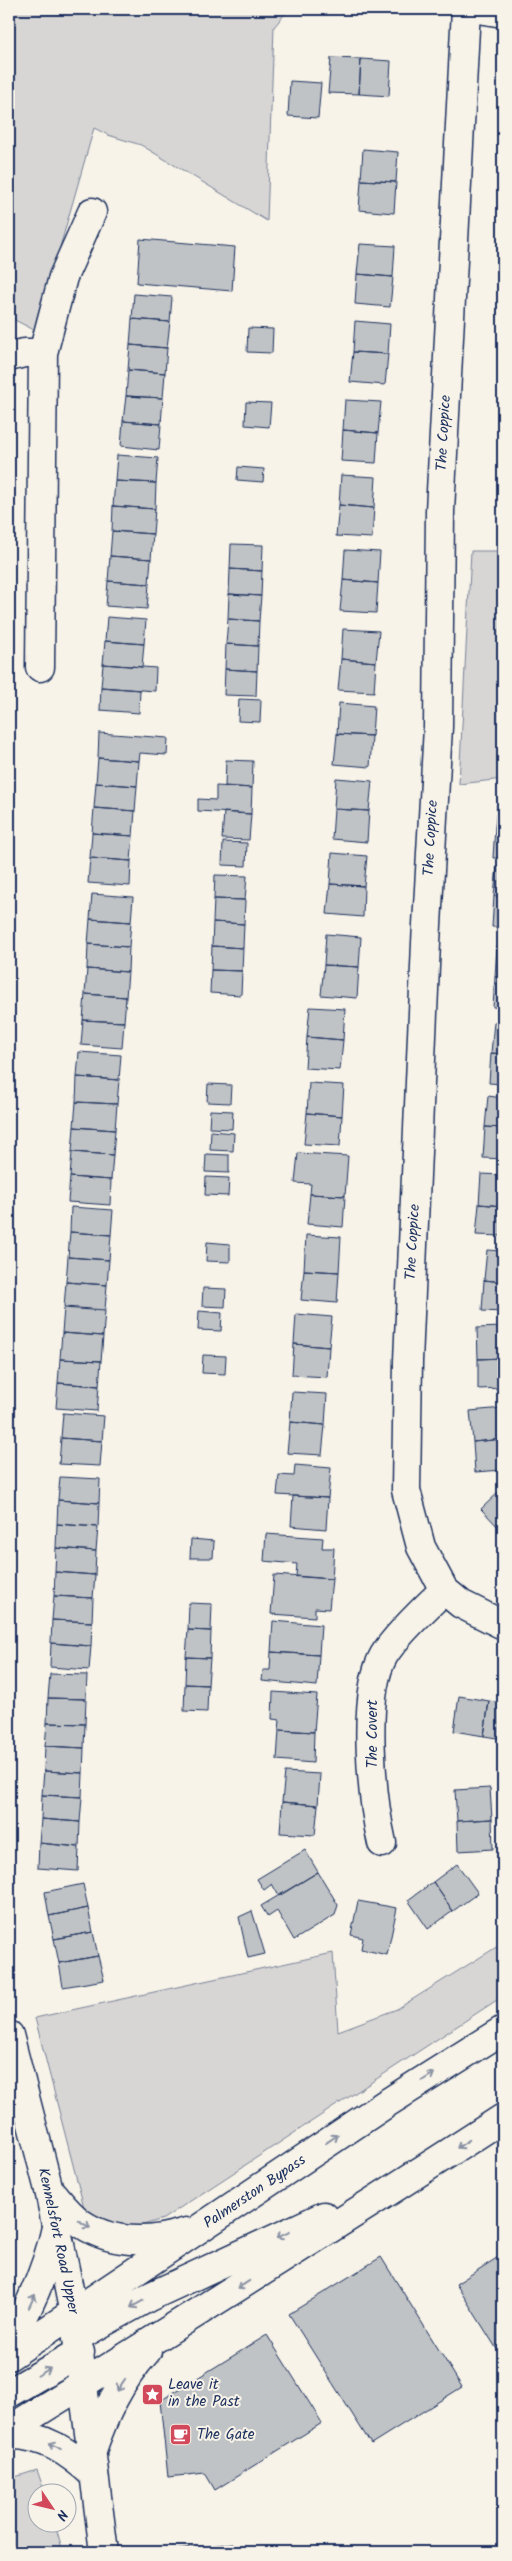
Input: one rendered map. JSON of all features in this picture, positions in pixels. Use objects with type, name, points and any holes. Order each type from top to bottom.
[{"type":"street","name":"The Coppice","points":[[466,9],[440,511],[438,727],[426,943],[408,1351],[406,1490],[421,1547],[444,1590],[461,1604],[503,1625]]},
{"type":"street","points":[[478,9],[503,13]]},
{"type":"street","points":[[40,667],[43,353],[63,277],[92,212]]},
{"type":"street","points":[[9,357],[24,353],[43,353]]},
{"type":"street","name":"The Covert","points":[[382,1843],[373,1775],[371,1696],[384,1655],[444,1590]]},
{"type":"street","name":"Palmerston Bypass","points":[[9,2356],[77,2334],[207,2225],[387,2103],[503,2030]]},
{"type":"street","name":"Kennelsfort Road Upper","points":[[9,2035],[17,2098],[50,2190],[57,2223],[77,2334],[104,2552]]},
{"type":"street","points":[[9,2430],[162,2333],[223,2297],[503,2118]]},
{"type":"street","points":[[9,2393],[77,2334],[149,2297],[423,2170]]},
{"type":"street","points":[[50,2190],[81,2223],[110,2237],[144,2241],[165,2238],[207,2225]]},
{"type":"street","points":[[9,2344],[33,2299],[51,2252],[57,2223]]},
{"type":"street","points":[[9,2435],[36,2439],[59,2447],[92,2464],[102,2420],[118,2388],[162,2333]]},
{"type":"shaded area","points":[[9,9],[289,9],[274,27],[267,221],[141,145],[108,135],[94,128],[36,331],[9,317]]},
{"type":"shaded area","points":[[471,551],[503,551],[503,779],[459,784]]},
{"type":"shaded area","points":[[503,1943],[503,1996],[163,2219],[123,2231],[86,2215],[35,2018],[333,1953],[338,2031],[397,2009]]},
{"type":"shaded area","points":[[37,2470],[42,2484],[28,2484],[28,2534],[58,2534],[63,2552],[9,2552],[9,2479]]},
{"type":"building","points":[[331,58],[361,59],[359,94],[328,93]]},
{"type":"building","points":[[361,59],[391,61],[389,96],[359,94]]},
{"type":"building","points":[[290,81],[321,83],[318,118],[288,116]]},
{"type":"building","points":[[363,149],[398,152],[396,182],[361,180]]},
{"type":"building","points":[[361,180],[396,182],[394,213],[359,210]]},
{"type":"building","points":[[140,239],[235,247],[232,291],[137,283]]},
{"type":"building","points":[[360,244],[395,246],[393,277],[357,274]]},
{"type":"building","points":[[357,274],[393,277],[390,307],[355,304]]},
{"type":"building","points":[[134,294],[172,297],[170,322],[132,319]]},
{"type":"building","points":[[132,319],[170,322],[167,348],[130,345]]},
{"type":"building","points":[[355,321],[390,324],[388,354],[353,352]]},
{"type":"building","points":[[248,328],[273,329],[272,353],[247,352]]},
{"type":"building","points":[[130,345],[167,348],[165,373],[128,370]]},
{"type":"building","points":[[353,352],[388,354],[385,385],[350,382]]},
{"type":"building","points":[[128,370],[165,373],[163,398],[126,396]]},
{"type":"building","points":[[126,396],[163,398],[161,424],[123,421]]},
{"type":"building","points":[[345,400],[381,402],[378,433],[343,430]]},
{"type":"building","points":[[246,402],[271,403],[269,427],[245,425]]},
{"type":"building","points":[[123,421],[161,424],[159,450],[121,446]]},
{"type":"building","points":[[343,430],[378,433],[376,463],[341,461]]},
{"type":"building","points":[[117,455],[158,458],[156,483],[115,481]]},
{"type":"building","points":[[238,467],[264,469],[263,482],[237,480]]},
{"type":"building","points":[[341,475],[376,477],[374,508],[339,505]]},
{"type":"building","points":[[115,481],[156,483],[155,509],[113,506]]},
{"type":"building","points":[[339,505],[374,508],[372,538],[336,536]]},
{"type":"building","points":[[113,506],[155,509],[153,534],[112,531]]},
{"type":"building","points":[[112,531],[153,534],[151,559],[110,556]]},
{"type":"building","points":[[231,544],[263,545],[262,571],[230,569]]},
{"type":"building","points":[[345,550],[380,552],[378,583],[343,580]]},
{"type":"building","points":[[110,556],[151,559],[149,584],[108,581]]},
{"type":"building","points":[[230,569],[262,571],[261,596],[229,594]]},
{"type":"building","points":[[343,580],[378,583],[376,613],[340,611]]},
{"type":"building","points":[[108,581],[149,584],[147,609],[106,606]]},
{"type":"building","points":[[229,594],[261,596],[259,621],[228,619]]},
{"type":"building","points":[[107,617],[146,620],[144,644],[105,641]]},
{"type":"building","points":[[228,619],[259,621],[258,646],[226,644]]},
{"type":"building","points":[[343,629],[379,631],[376,662],[341,659]]},
{"type":"building","points":[[105,641],[144,644],[142,667],[103,664]]},
{"type":"building","points":[[226,644],[258,646],[257,671],[225,669]]},
{"type":"building","points":[[341,659],[376,662],[374,692],[338,690]]},
{"type":"building","points":[[103,664],[156,668],[155,691],[101,687]]},
{"type":"building","points":[[225,669],[257,671],[256,696],[224,695]]},
{"type":"building","points":[[101,687],[140,690],[139,713],[100,710]]},
{"type":"building","points":[[239,699],[261,700],[260,722],[238,721]]},
{"type":"building","points":[[339,703],[374,706],[372,736],[337,734]]},
{"type":"building","points":[[99,733],[168,738],[167,755],[140,753],[139,761],[98,758]]},
{"type":"building","points":[[337,734],[372,736],[370,767],[334,764]]},
{"type":"building","points":[[98,758],[139,761],[137,786],[96,783]]},
{"type":"building","points":[[226,760],[253,761],[252,788],[225,786]]},
{"type":"building","points":[[336,778],[372,781],[369,811],[334,809]]},
{"type":"building","points":[[96,783],[137,786],[135,811],[94,808]]},
{"type":"building","points":[[216,786],[252,788],[251,814],[198,811],[198,799],[216,800]]},
{"type":"building","points":[[498,797],[503,797],[503,828],[495,827]]},
{"type":"building","points":[[94,808],[135,811],[133,836],[92,833]]},
{"type":"building","points":[[334,809],[369,811],[367,842],[332,839]]},
{"type":"building","points":[[224,812],[251,814],[249,840],[222,839]]},
{"type":"building","points":[[495,827],[503,828],[503,858],[493,858]]},
{"type":"building","points":[[92,833],[133,836],[131,861],[90,858]]},
{"type":"building","points":[[223,842],[247,843],[246,866],[222,865]]},
{"type":"building","points":[[332,853],[367,856],[364,886],[330,884]]},
{"type":"building","points":[[90,858],[131,861],[130,886],[88,883]]},
{"type":"building","points":[[497,866],[503,866],[503,897],[494,896]]},
{"type":"building","points":[[215,875],[247,876],[245,900],[214,899]]},
{"type":"building","points":[[330,884],[364,886],[363,917],[327,914]]},
{"type":"building","points":[[92,894],[133,897],[131,922],[90,919]]},
{"type":"building","points":[[494,896],[503,897],[503,927],[492,927]]},
{"type":"building","points":[[214,899],[245,900],[244,924],[213,922]]},
{"type":"building","points":[[90,919],[131,922],[129,947],[88,944]]},
{"type":"building","points":[[213,922],[244,924],[243,948],[212,946]]},
{"type":"building","points":[[326,934],[361,937],[359,967],[324,965]]},
{"type":"building","points":[[88,944],[129,947],[128,972],[87,969]]},
{"type":"building","points":[[212,946],[243,948],[242,971],[211,970]]},
{"type":"building","points":[[497,946],[503,947],[503,977],[495,977]]},
{"type":"building","points":[[324,965],[359,967],[357,998],[321,995]]},
{"type":"building","points":[[87,969],[128,972],[126,997],[85,994]]},
{"type":"building","points":[[211,970],[242,971],[241,995],[210,993]]},
{"type":"building","points":[[495,977],[503,977],[503,1008],[493,1007]]},
{"type":"building","points":[[85,994],[126,997],[124,1022],[83,1020]]},
{"type":"building","points":[[310,1007],[345,1009],[343,1040],[307,1037]]},
{"type":"building","points":[[83,1020],[124,1022],[122,1048],[81,1045]]},
{"type":"building","points":[[494,1022],[503,1023],[503,1054],[491,1053]]},
{"type":"building","points":[[307,1037],[343,1040],[340,1070],[305,1068]]},
{"type":"building","points":[[79,1052],[121,1055],[119,1080],[77,1077]]},
{"type":"building","points":[[491,1053],[503,1054],[503,1084],[489,1083]]},
{"type":"building","points":[[77,1077],[119,1080],[117,1104],[76,1102]]},
{"type":"building","points":[[309,1083],[344,1085],[342,1116],[307,1113]]},
{"type":"building","points":[[208,1084],[231,1085],[230,1103],[207,1102]]},
{"type":"building","points":[[488,1096],[503,1098],[503,1128],[485,1127]]},
{"type":"building","points":[[76,1102],[117,1104],[115,1130],[74,1127]]},
{"type":"building","points":[[210,1110],[233,1111],[232,1129],[209,1128]]},
{"type":"building","points":[[307,1113],[342,1116],[340,1146],[304,1144]]},
{"type":"building","points":[[74,1127],[115,1130],[113,1155],[72,1152]]},
{"type":"building","points":[[485,1127],[503,1128],[503,1159],[483,1158]]},
{"type":"building","points":[[211,1131],[234,1133],[233,1151],[210,1150]]},
{"type":"building","points":[[72,1152],[113,1155],[111,1180],[70,1177]]},
{"type":"building","points":[[298,1153],[348,1156],[345,1196],[310,1194],[311,1184],[295,1183]]},
{"type":"building","points":[[206,1154],[229,1155],[229,1173],[205,1172]]},
{"type":"building","points":[[481,1174],[503,1175],[503,1206],[479,1204]]},
{"type":"building","points":[[70,1177],[111,1180],[110,1205],[68,1202]]},
{"type":"building","points":[[206,1177],[229,1178],[228,1196],[205,1195]]},
{"type":"building","points":[[310,1194],[345,1196],[343,1227],[307,1224]]},
{"type":"building","points":[[479,1204],[503,1206],[503,1236],[476,1235]]},
{"type":"building","points":[[71,1207],[113,1210],[111,1235],[70,1232]]},
{"type":"building","points":[[70,1232],[111,1235],[109,1260],[68,1257]]},
{"type":"building","points":[[306,1235],[341,1237],[339,1272],[304,1270]]},
{"type":"building","points":[[207,1242],[230,1244],[230,1262],[206,1261]]},
{"type":"building","points":[[487,1250],[503,1251],[503,1282],[484,1280]]},
{"type":"building","points":[[68,1257],[109,1260],[107,1285],[66,1282]]},
{"type":"building","points":[[304,1270],[339,1272],[337,1303],[301,1300]]},
{"type":"building","points":[[484,1280],[503,1282],[503,1312],[482,1311]]},
{"type":"building","points":[[66,1282],[107,1285],[105,1310],[64,1307]]},
{"type":"building","points":[[203,1288],[226,1289],[225,1307],[202,1306]]},
{"type":"building","points":[[64,1308],[105,1311],[103,1336],[62,1333]]},
{"type":"building","points":[[199,1311],[222,1313],[221,1331],[198,1330]]},
{"type":"building","points":[[296,1314],[332,1317],[329,1347],[294,1344]]},
{"type":"building","points":[[503,1327],[503,1358],[478,1359],[477,1328]]},
{"type":"building","points":[[62,1333],[103,1336],[101,1361],[60,1359]]},
{"type":"building","points":[[294,1344],[329,1347],[327,1377],[292,1375]]},
{"type":"building","points":[[203,1355],[226,1356],[225,1374],[202,1373]]},
{"type":"building","points":[[503,1358],[503,1388],[478,1389],[478,1359]]},
{"type":"building","points":[[60,1359],[101,1361],[99,1386],[58,1383]]},
{"type":"building","points":[[58,1383],[99,1386],[97,1411],[56,1408]]},
{"type":"building","points":[[292,1392],[327,1394],[325,1425],[290,1422]]},
{"type":"building","points":[[503,1408],[503,1439],[473,1442],[470,1411]]},
{"type":"building","points":[[63,1413],[104,1416],[102,1441],[61,1438]]},
{"type":"building","points":[[290,1422],[325,1425],[322,1455],[287,1453]]},
{"type":"building","points":[[61,1438],[102,1441],[100,1466],[59,1464]]},
{"type":"building","points":[[503,1439],[503,1470],[475,1472],[473,1442]]},
{"type":"building","points":[[295,1465],[331,1468],[328,1498],[277,1495],[279,1475],[294,1476]]},
{"type":"building","points":[[60,1477],[100,1479],[99,1503],[58,1500]]},
{"type":"building","points":[[503,1488],[503,1530],[502,1531],[481,1509]]},
{"type":"building","points":[[293,1496],[328,1498],[326,1529],[291,1526]]},
{"type":"building","points":[[58,1500],[99,1503],[98,1527],[57,1524]]},
{"type":"building","points":[[57,1524],[98,1527],[96,1551],[56,1548]]},
{"type":"building","points":[[266,1534],[323,1538],[322,1548],[334,1548],[332,1579],[296,1576],[297,1564],[264,1561]]},
{"type":"building","points":[[191,1539],[214,1541],[213,1558],[190,1558]]},
{"type":"building","points":[[56,1548],[96,1551],[95,1575],[55,1572]]},
{"type":"building","points":[[55,1572],[95,1575],[93,1598],[54,1596]]},
{"type":"building","points":[[274,1575],[332,1579],[329,1609],[315,1608],[315,1617],[271,1614]]},
{"type":"building","points":[[54,1596],[93,1598],[92,1622],[52,1620]]},
{"type":"building","points":[[189,1603],[212,1604],[211,1631],[188,1630]]},
{"type":"building","points":[[52,1620],[92,1622],[91,1646],[51,1643]]},
{"type":"building","points":[[273,1621],[321,1625],[319,1655],[271,1652]]},
{"type":"building","points":[[188,1630],[211,1631],[210,1658],[186,1657]]},
{"type":"building","points":[[51,1643],[91,1646],[89,1670],[50,1667]]},
{"type":"building","points":[[271,1652],[319,1655],[317,1686],[262,1681],[263,1670],[270,1670]]},
{"type":"building","points":[[186,1657],[210,1658],[208,1685],[185,1684]]},
{"type":"building","points":[[50,1674],[87,1675],[86,1699],[48,1698]]},
{"type":"building","points":[[185,1684],[208,1685],[207,1712],[184,1711]]},
{"type":"building","points":[[273,1692],[317,1695],[314,1732],[279,1730],[280,1720],[272,1719]]},
{"type":"building","points":[[459,1696],[489,1701],[484,1736],[454,1731]]},
{"type":"building","points":[[48,1698],[86,1699],[85,1724],[47,1723]]},
{"type":"building","points":[[489,1701],[503,1703],[503,1739],[484,1736]]},
{"type":"building","points":[[47,1723],[85,1724],[84,1748],[45,1746]]},
{"type":"building","points":[[279,1730],[314,1732],[313,1763],[277,1760]]},
{"type":"building","points":[[45,1746],[84,1748],[83,1773],[44,1771]]},
{"type":"building","points":[[44,1771],[83,1773],[82,1797],[42,1795]]},
{"type":"building","points":[[285,1772],[320,1774],[318,1805],[282,1802]]},
{"type":"building","points":[[490,1788],[492,1819],[457,1821],[455,1790]]},
{"type":"building","points":[[42,1795],[82,1797],[80,1822],[41,1819]]},
{"type":"building","points":[[282,1802],[318,1805],[315,1835],[280,1833]]},
{"type":"building","points":[[41,1819],[80,1822],[79,1847],[39,1843]]},
{"type":"building","points":[[492,1819],[493,1849],[458,1851],[457,1821]]},
{"type":"building","points":[[39,1843],[79,1847],[78,1871],[38,1868]]},
{"type":"building","points":[[305,1850],[318,1872],[279,1896],[272,1884],[264,1890],[257,1879]]},
{"type":"building","points":[[457,1864],[478,1893],[453,1911],[433,1882]]},
{"type":"building","points":[[318,1872],[338,1905],[335,1915],[294,1940],[277,1911],[268,1917],[261,1906]]},
{"type":"building","points":[[433,1882],[453,1911],[428,1929],[408,1900]]},
{"type":"building","points":[[83,1884],[88,1908],[49,1916],[45,1892]]},
{"type":"building","points":[[358,1901],[397,1908],[387,1955],[361,1949],[363,1938],[351,1935]]},
{"type":"building","points":[[88,1908],[93,1932],[54,1939],[49,1916]]},
{"type":"building","points":[[252,1911],[265,1954],[248,1958],[239,1917]]},
{"type":"building","points":[[93,1932],[98,1956],[59,1963],[54,1939]]},
{"type":"building","points":[[98,1956],[104,1980],[63,1987],[59,1963]]},
{"type":"building","points":[[503,2254],[503,2359],[456,2284]]},
{"type":"building","points":[[381,2257],[462,2387],[371,2444],[289,2314]]},
{"type":"building","points":[[267,2335],[322,2423],[215,2490],[205,2473],[168,2477],[160,2401]]},
{"type":"building","points":[[233,2543],[235,2552],[171,2552],[171,2551]]},
{"type":"place","name":"Leave it in the Past","points":[[152,2394]]},
{"type":"place","name":"The Gate","points":[[181,2435]]}]
